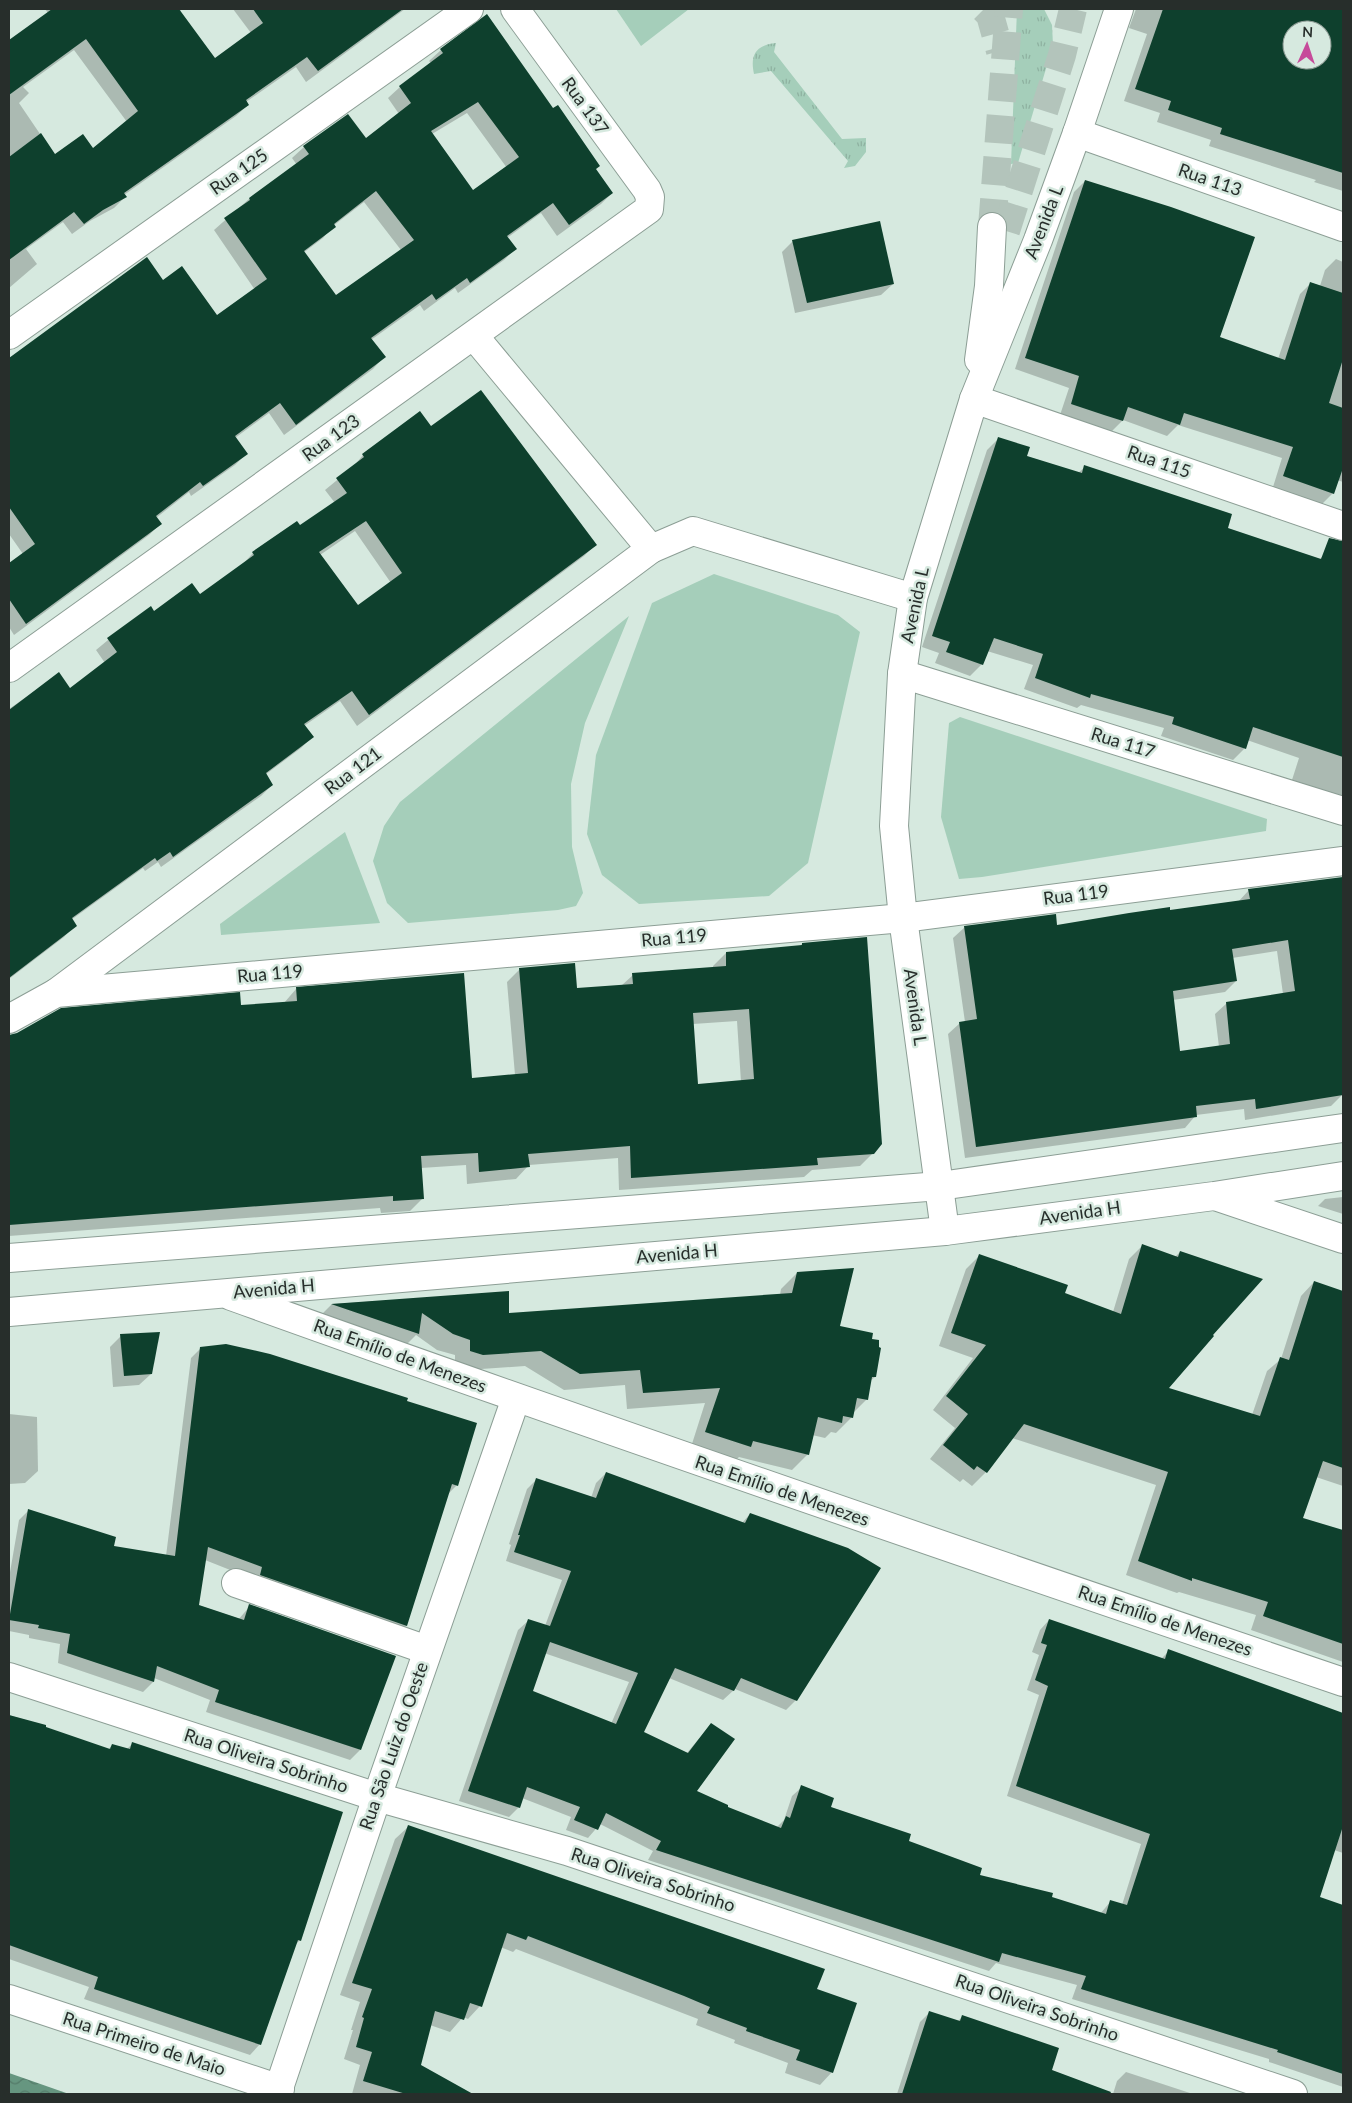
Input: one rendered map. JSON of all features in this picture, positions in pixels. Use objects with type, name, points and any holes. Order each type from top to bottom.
[{"type":"street","name":"Rua 125","points":[[9,335],[469,9]]},
{"type":"street","name":"Rua 137","points":[[515,9],[647,190],[650,205]]},
{"type":"street","name":"Avenida L","points":[[945,1231],[903,918],[894,826],[902,674],[913,598],[974,398],[1038,240],[1119,9]]},
{"type":"street","name":"Rua 113","points":[[1077,133],[1343,227]]},
{"type":"street","name":"Rua 123","points":[[9,668],[643,214],[649,209],[650,205]]},
{"type":"street","points":[[974,398],[989,286],[999,229]]},
{"type":"street","points":[[474,336],[650,549]]},
{"type":"street","name":"Rua 115","points":[[974,398],[1343,526]]},
{"type":"street","name":"Rua 121","points":[[56,993],[650,549],[693,531],[913,598]]},
{"type":"street","name":"Rua 117","points":[[902,674],[1343,812]]},
{"type":"street","name":"Rua 119","points":[[9,1019],[56,993],[903,918],[1343,861]]},
{"type":"street","points":[[9,1258],[940,1186],[1343,1128]]},
{"type":"street","name":"Avenida H","points":[[9,1312],[945,1231],[1214,1196],[1343,1176]]},
{"type":"street","points":[[1214,1196],[1343,1239]]},
{"type":"street","name":"Rua Emílio de Menezes","points":[[223,1293],[869,1521],[1343,1682]]},
{"type":"street","name":"Rua São Luiz do Oeste","points":[[278,2092],[427,1650],[516,1398]]},
{"type":"street","points":[[236,1582],[427,1650]]},
{"type":"street","name":"Rua Oliveira Sobrinho","points":[[9,1677],[377,1797],[567,1851],[1293,2094]]},
{"type":"street","name":"Rua Primeiro de Maio","points":[[9,2000],[278,2092]]},
{"type":"green space","points":[[616,9],[689,9],[641,46]]},
{"type":"green space","points":[[1017,9],[1044,9],[1052,25],[1053,45],[1018,163],[1011,164]]},
{"type":"green space","points":[[776,43],[774,52],[842,139],[866,138],[866,152],[855,166],[844,168],[848,161],[771,71],[754,74],[753,62],[756,52],[763,46]]},
{"type":"green space","points":[[714,574],[838,615],[860,632],[808,863],[769,896],[639,904],[602,875],[587,834],[596,755],[652,603]]},
{"type":"green space","points":[[629,616],[585,723],[571,784],[572,847],[583,893],[576,906],[558,910],[408,923],[387,903],[373,861],[384,826],[400,802]]},
{"type":"green space","points":[[960,717],[1267,819],[1266,831],[982,877],[959,879],[941,817],[949,723]]},
{"type":"green space","points":[[345,832],[380,923],[221,935],[220,924]]},
{"type":"water","points":[[9,2073],[69,2094],[9,2094]]},
{"type":"building","points":[[52,9],[179,9],[215,58],[263,23],[253,9],[403,9],[318,71],[307,57],[246,100],[249,105],[124,193],[127,197],[103,210],[84,224],[74,212],[9,260],[9,157],[41,133],[55,154],[83,134],[93,148],[138,111],[86,39],[9,95],[9,40]]},
{"type":"building","points":[[1163,9],[1343,9],[1343,173],[1220,134],[1222,128],[1168,110],[1171,101],[1135,89]]},
{"type":"building","points":[[487,14],[553,108],[558,105],[600,166],[596,169],[613,193],[569,225],[553,203],[507,236],[517,249],[470,283],[467,278],[436,300],[432,294],[371,338],[386,357],[296,425],[280,403],[235,436],[248,454],[203,486],[200,482],[156,516],[162,524],[26,624],[9,599],[9,563],[35,544],[9,507],[9,358],[147,257],[163,280],[182,266],[217,315],[267,279],[224,218],[309,154],[303,146],[348,114],[366,138],[411,103],[399,86],[443,53],[440,49]],"holes":[[[478,102],[519,157],[473,190],[431,131]],[[376,191],[414,240],[336,295],[304,251],[336,227],[334,224]]]},
{"type":"building","points":[[1085,180],[1171,207],[1255,237],[1220,337],[1285,360],[1310,282],[1343,293],[1343,359],[1329,403],[1343,408],[1343,468],[1334,494],[1283,476],[1293,447],[1184,413],[1180,425],[1128,407],[1123,421],[1104,415],[1071,404],[1079,376],[1025,358]]},
{"type":"building","points":[[880,221],[894,284],[807,303],[792,240]]},
{"type":"building","points":[[481,390],[597,545],[369,715],[352,691],[304,724],[314,737],[266,773],[273,785],[173,857],[170,852],[157,861],[155,858],[72,918],[77,926],[9,978],[9,710],[59,672],[70,688],[117,652],[107,638],[151,606],[154,611],[192,583],[200,594],[254,555],[252,552],[297,521],[300,525],[347,493],[336,478],[364,457],[362,454],[420,411],[431,426]],"holes":[[[366,521],[402,573],[358,605],[319,552]]]},
{"type":"building","points":[[998,437],[1030,447],[1027,456],[1082,473],[1084,465],[1232,514],[1228,528],[1321,559],[1329,538],[1343,541],[1343,757],[1253,727],[1246,749],[1172,724],[1174,717],[1091,694],[1090,698],[1035,678],[1043,654],[994,638],[983,665],[946,652],[950,642],[932,636]]},
{"type":"building","points":[[1343,877],[1343,1095],[1256,1109],[1255,1099],[1196,1106],[1197,1117],[976,1147],[959,1022],[977,1019],[964,926],[1056,914],[1057,925],[1170,907],[1170,910],[1250,899],[1248,889]],"holes":[[[1288,940],[1295,991],[1226,1002],[1230,1044],[1180,1051],[1173,991],[1237,981],[1232,949]]]},
{"type":"building","points":[[867,937],[882,1144],[874,1154],[817,1158],[818,1165],[631,1178],[630,1146],[528,1154],[530,1167],[479,1172],[478,1153],[421,1156],[424,1199],[393,1201],[393,1196],[9,1225],[9,1035],[17,1033],[61,1008],[240,992],[241,1005],[297,1001],[296,987],[464,973],[472,1078],[528,1073],[519,968],[575,963],[577,988],[633,984],[632,973],[726,966],[726,952],[802,945],[802,943]],"holes":[[[749,1009],[754,1079],[698,1084],[693,1013]]]},
{"type":"building","points":[[1142,1244],[1178,1257],[1180,1251],[1263,1279],[1169,1388],[1260,1416],[1280,1357],[1289,1360],[1314,1281],[1343,1291],[1343,1468],[1323,1461],[1303,1518],[1343,1530],[1343,1644],[1263,1616],[1268,1602],[1192,1578],[1192,1581],[1138,1561],[1168,1472],[1024,1424],[987,1473],[977,1466],[974,1470],[943,1445],[968,1414],[946,1396],[986,1345],[951,1333],[979,1254],[1068,1285],[1065,1293],[1121,1314]]},
{"type":"building","points":[[854,1268],[840,1326],[873,1333],[872,1339],[879,1340],[879,1347],[881,1348],[876,1377],[872,1377],[868,1400],[857,1398],[853,1418],[843,1416],[842,1423],[818,1417],[809,1455],[753,1441],[751,1447],[705,1432],[720,1388],[643,1393],[640,1370],[580,1374],[541,1351],[483,1355],[470,1351],[470,1340],[453,1334],[422,1313],[419,1334],[331,1304],[509,1291],[509,1313],[792,1293],[797,1272]]},
{"type":"building","points":[[160,1332],[152,1374],[124,1376],[120,1334]]},
{"type":"building","points":[[226,1344],[270,1354],[408,1398],[407,1401],[477,1423],[458,1486],[452,1484],[407,1626],[260,1575],[262,1567],[208,1547],[199,1605],[244,1620],[249,1604],[396,1656],[361,1750],[215,1702],[219,1690],[157,1666],[154,1682],[67,1653],[70,1634],[38,1628],[39,1625],[9,1620],[28,1509],[116,1537],[114,1546],[175,1556],[200,1347]]},
{"type":"building","points":[[606,1472],[745,1523],[750,1513],[848,1548],[881,1568],[797,1701],[741,1678],[734,1691],[675,1668],[644,1732],[688,1753],[711,1723],[735,1739],[697,1791],[728,1805],[728,1807],[781,1828],[786,1816],[790,1818],[801,1785],[834,1798],[831,1807],[911,1834],[909,1841],[982,1868],[980,1875],[1053,1893],[1052,1897],[1106,1914],[1110,1900],[1127,1905],[1150,1834],[1016,1786],[1048,1686],[1035,1680],[1047,1645],[1041,1643],[1049,1619],[1165,1659],[1168,1649],[1343,1713],[1343,1826],[1320,1897],[1343,1905],[1343,2074],[1277,2052],[1278,2050],[1081,1989],[1086,1976],[1002,1953],[999,1962],[656,1850],[661,1841],[606,1813],[598,1830],[574,1820],[580,1807],[527,1787],[520,1808],[468,1791],[528,1619],[550,1626],[571,1571],[514,1552],[536,1478],[596,1498]],"holes":[[[550,1642],[638,1673],[616,1724],[533,1691]]]},
{"type":"building","points":[[9,1715],[46,1725],[46,1727],[110,1749],[112,1744],[130,1749],[132,1742],[343,1812],[301,1941],[298,1940],[261,2045],[94,1989],[98,1977],[9,1945]]},
{"type":"building","points":[[408,1825],[825,1969],[817,1989],[857,2003],[833,2073],[796,2060],[800,2050],[746,2031],[747,2028],[707,2013],[710,2007],[528,1936],[526,1940],[507,1933],[482,2007],[470,2003],[464,2020],[435,2011],[421,2065],[473,2094],[406,2094],[363,2081],[372,2052],[356,2047],[364,2018],[362,2017],[372,1989],[352,1983]]},
{"type":"building","points":[[929,2011],[960,2021],[962,2015],[1059,2048],[1052,2070],[1111,2092],[1110,2094],[902,2094]]},
{"type":"tunnel","points":[[984,9],[990,15],[1000,51]]},
{"type":"tunnel","points":[[992,227],[1009,9]]},
{"type":"tunnel","points":[[1006,231],[1062,55],[1073,9]]}]
